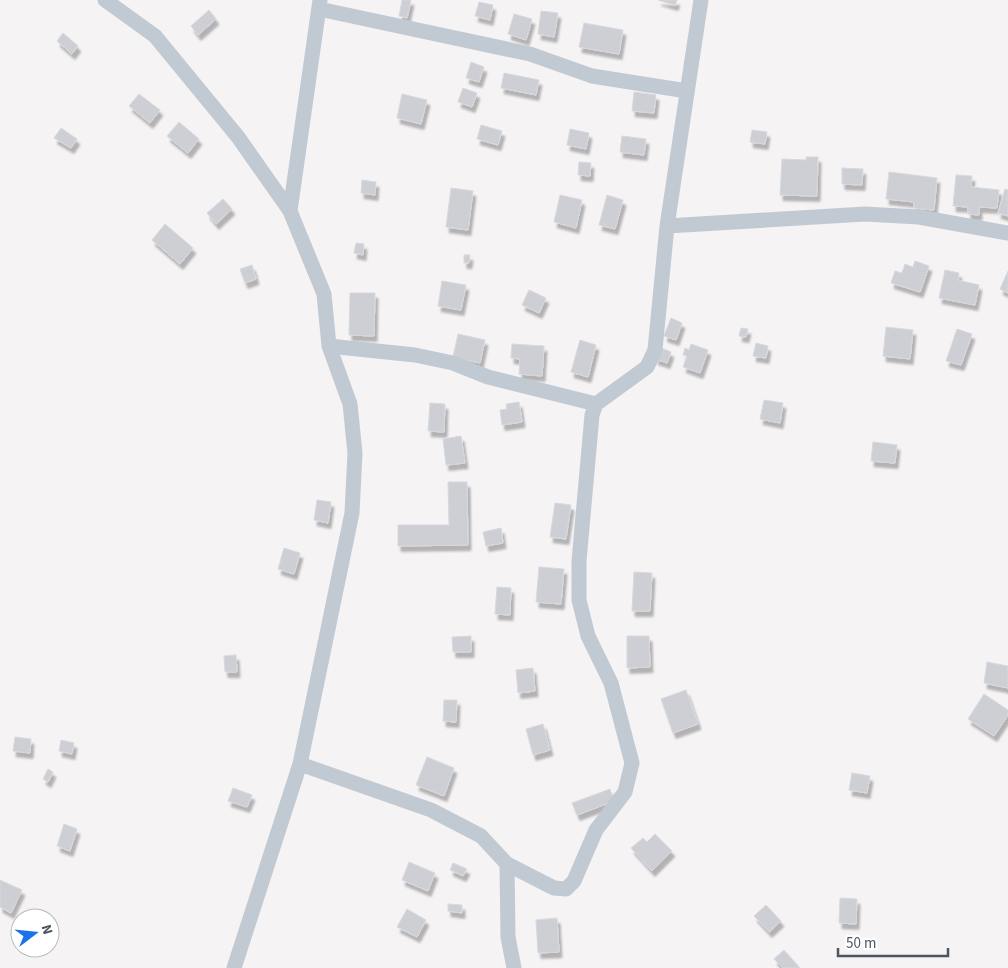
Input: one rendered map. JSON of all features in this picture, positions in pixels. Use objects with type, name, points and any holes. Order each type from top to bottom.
[{"type":"street","points":[[105,0],[155,36],[238,137],[290,212],[324,294],[329,346],[350,404],[355,453],[352,513],[300,764],[234,968]]},
{"type":"street","points":[[300,764],[440,814],[481,836],[507,864],[554,888],[566,889],[574,881],[596,830],[625,792],[632,763],[611,683],[588,636],[579,600],[579,561],[584,521],[587,451],[592,415],[596,404],[647,367],[654,350],[667,226],[701,0]]},
{"type":"street","points":[[290,212],[319,5],[530,54],[592,76],[687,91]]},
{"type":"street","points":[[667,226],[865,214],[919,217],[1008,233]]},
{"type":"street","points":[[329,346],[416,355],[453,363],[488,377],[596,404]]},
{"type":"street","points":[[507,864],[508,937],[514,968]]},
{"type":"building","points":[[402,0],[411,0],[407,18],[399,16]]},
{"type":"building","points":[[658,0],[677,0],[675,5]]},
{"type":"building","points":[[479,2],[493,5],[490,20],[475,16]]},
{"type":"building","points":[[209,10],[216,19],[198,35],[191,26]]},
{"type":"building","points":[[541,11],[558,13],[554,37],[538,34]]},
{"type":"building","points":[[514,14],[532,19],[526,40],[508,34]]},
{"type":"building","points":[[584,23],[623,30],[619,54],[579,47]]},
{"type":"building","points":[[63,33],[78,46],[72,54],[57,41]]},
{"type":"building","points":[[471,62],[484,67],[479,82],[466,78]]},
{"type":"building","points":[[504,73],[539,80],[536,95],[501,88]]},
{"type":"building","points":[[463,88],[477,93],[472,107],[458,102]]},
{"type":"building","points":[[634,92],[656,95],[654,113],[632,111]]},
{"type":"building","points":[[139,94],[160,110],[150,123],[129,106]]},
{"type":"building","points":[[402,94],[427,100],[421,124],[397,118]]},
{"type":"building","points":[[179,122],[199,139],[188,153],[167,136]]},
{"type":"building","points":[[481,125],[502,131],[498,145],[477,139]]},
{"type":"building","points":[[61,128],[77,139],[71,148],[54,138]]},
{"type":"building","points":[[570,129],[589,133],[586,149],[567,145]]},
{"type":"building","points":[[752,130],[767,132],[765,144],[750,142]]},
{"type":"building","points":[[622,136],[646,139],[644,155],[620,152]]},
{"type":"building","points":[[806,157],[818,157],[817,196],[780,195],[782,159],[806,160]]},
{"type":"building","points":[[579,162],[591,163],[590,176],[578,175]]},
{"type":"building","points":[[842,168],[863,169],[862,185],[842,184]]},
{"type":"building","points":[[889,172],[937,178],[934,210],[914,208],[914,202],[886,199]]},
{"type":"building","points":[[956,175],[972,176],[971,187],[999,190],[997,208],[979,207],[979,215],[968,214],[968,207],[953,206]]},
{"type":"building","points":[[362,180],[376,182],[375,195],[361,193]]},
{"type":"building","points":[[451,188],[473,191],[468,230],[446,227]]},
{"type":"building","points":[[1005,189],[1008,190],[1008,216],[998,213]]},
{"type":"building","points":[[560,195],[582,200],[576,228],[554,222]]},
{"type":"building","points":[[607,195],[623,200],[615,229],[599,225]]},
{"type":"building","points":[[223,199],[232,209],[216,224],[207,213]]},
{"type":"building","points":[[165,224],[193,248],[180,264],[152,240]]},
{"type":"building","points":[[356,243],[364,244],[363,255],[354,253]]},
{"type":"building","points":[[464,255],[470,255],[469,263],[464,263]]},
{"type":"building","points":[[915,261],[929,266],[920,292],[891,283],[895,271],[902,273],[905,264],[913,267]]},
{"type":"building","points":[[252,265],[256,279],[245,283],[240,269]]},
{"type":"building","points":[[945,270],[959,273],[958,280],[979,285],[975,305],[939,298]]},
{"type":"building","points":[[1008,271],[1008,293],[1000,289]]},
{"type":"building","points":[[442,281],[466,285],[461,310],[438,306]]},
{"type":"building","points":[[529,290],[546,298],[539,313],[522,305]]},
{"type":"building","points":[[350,293],[375,293],[374,336],[349,335]]},
{"type":"building","points":[[671,318],[682,323],[676,340],[664,336]]},
{"type":"building","points":[[886,327],[913,330],[910,359],[883,356]]},
{"type":"building","points":[[741,328],[748,329],[746,337],[739,336]]},
{"type":"building","points":[[957,329],[972,334],[961,365],[946,361]]},
{"type":"building","points":[[458,334],[485,340],[480,363],[453,357]]},
{"type":"building","points":[[580,340],[596,345],[588,377],[571,372]]},
{"type":"building","points":[[756,343],[768,346],[766,358],[753,356]]},
{"type":"building","points":[[512,344],[544,346],[542,376],[519,374],[520,359],[511,358]]},
{"type":"building","points":[[691,344],[708,350],[700,373],[683,367],[687,356],[683,355],[685,348],[689,350]]},
{"type":"building","points":[[659,347],[671,352],[667,363],[655,359]]},
{"type":"building","points":[[764,400],[783,403],[780,423],[760,419]]},
{"type":"building","points":[[519,402],[522,422],[502,425],[500,410],[507,409],[506,404]]},
{"type":"building","points":[[430,403],[445,404],[444,432],[428,431]]},
{"type":"building","points":[[461,436],[465,463],[446,465],[443,439]]},
{"type":"building","points":[[873,442],[897,445],[895,463],[871,461]]},
{"type":"building","points":[[448,482],[467,482],[468,545],[398,546],[398,525],[449,525]]},
{"type":"building","points":[[317,500],[331,502],[328,523],[314,520]]},
{"type":"building","points":[[555,503],[571,505],[566,539],[550,537]]},
{"type":"building","points":[[501,528],[503,543],[486,546],[483,532]]},
{"type":"building","points":[[284,548],[300,553],[294,574],[278,569]]},
{"type":"building","points":[[539,567],[564,569],[561,604],[536,602]]},
{"type":"building","points":[[634,572],[652,573],[650,611],[632,611]]},
{"type":"building","points":[[497,587],[511,588],[510,615],[495,614]]},
{"type":"building","points":[[471,636],[471,652],[453,652],[452,637]]},
{"type":"building","points":[[627,636],[649,636],[650,667],[627,668]]},
{"type":"building","points":[[236,655],[237,672],[225,672],[224,656]]},
{"type":"building","points":[[987,662],[1008,666],[1008,688],[984,683]]},
{"type":"building","points":[[533,668],[535,691],[518,693],[516,670]]},
{"type":"building","points":[[686,690],[698,724],[673,733],[661,699]]},
{"type":"building","points":[[984,694],[1008,710],[1008,715],[994,736],[968,719]]},
{"type":"building","points":[[444,700],[457,700],[456,722],[443,721]]},
{"type":"building","points":[[543,724],[550,750],[533,755],[526,729]]},
{"type":"building","points":[[15,737],[31,739],[30,753],[13,751]]},
{"type":"building","points":[[61,740],[74,743],[72,754],[59,751]]},
{"type":"building","points":[[427,757],[454,768],[444,796],[416,785]]},
{"type":"building","points":[[48,769],[53,772],[48,782],[43,779]]},
{"type":"building","points":[[852,773],[870,776],[867,793],[849,790]]},
{"type":"building","points":[[233,788],[252,795],[247,807],[228,801]]},
{"type":"building","points":[[610,789],[614,801],[577,815],[572,803]]},
{"type":"building","points":[[64,824],[77,829],[70,851],[57,846]]},
{"type":"building","points":[[655,834],[672,851],[652,871],[631,848],[643,838],[647,842]]},
{"type":"building","points":[[409,862],[435,873],[428,891],[402,880]]},
{"type":"building","points":[[453,863],[467,869],[463,876],[450,870]]},
{"type":"building","points":[[0,880],[22,890],[13,908],[10,908],[10,912],[0,907]]},
{"type":"building","points":[[840,898],[857,899],[856,924],[839,923]]},
{"type":"building","points":[[448,904],[462,905],[462,913],[448,911]]},
{"type":"building","points":[[766,905],[781,921],[769,932],[754,916]]},
{"type":"building","points":[[407,909],[426,920],[417,937],[397,927]]},
{"type":"building","points":[[557,918],[559,952],[538,953],[536,920]]},
{"type":"building","points":[[784,950],[800,968],[783,968],[774,959]]}]
